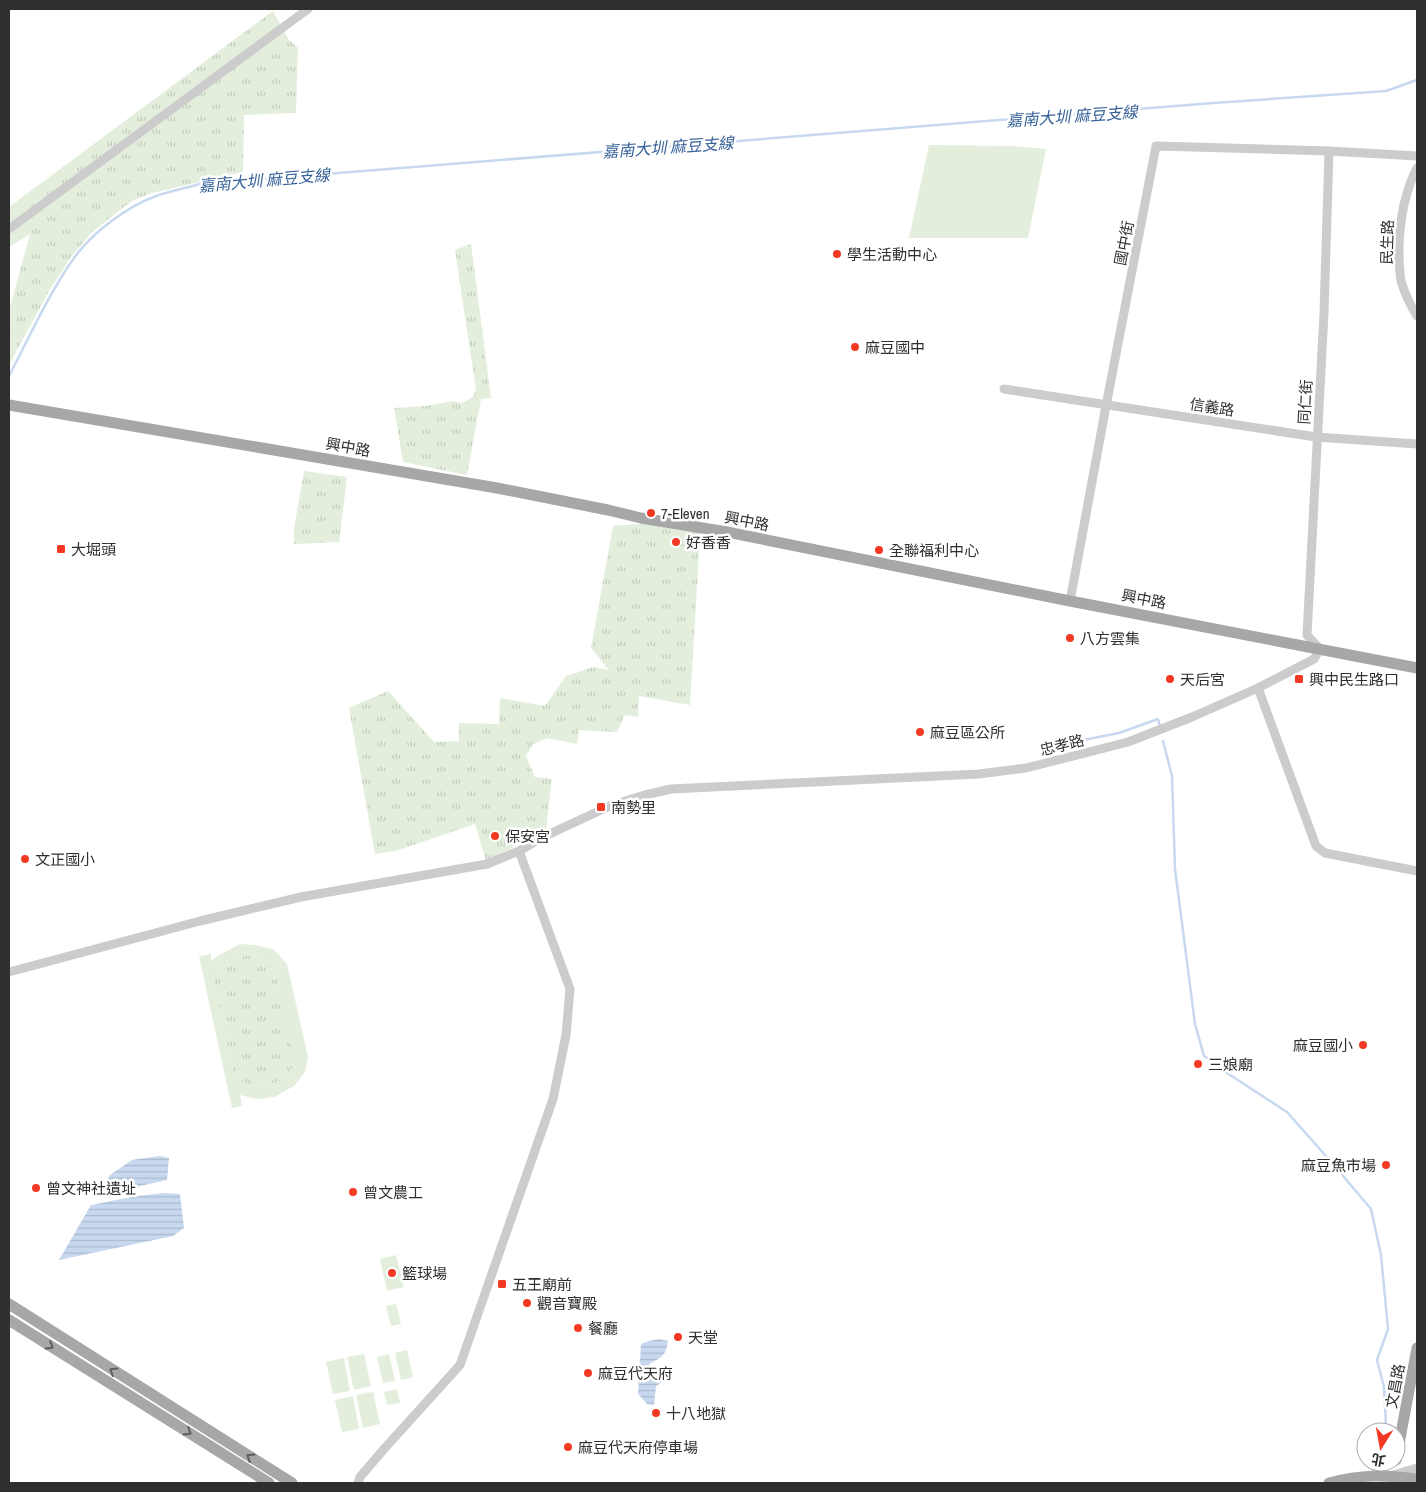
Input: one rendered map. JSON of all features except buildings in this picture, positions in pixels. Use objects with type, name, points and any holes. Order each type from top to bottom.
[{"type":"main road","name":"興中路","points":[[9,405],[447,478],[641,518],[764,539],[1070,601],[1417,668]]},
{"type":"main road","points":[[9,1304],[292,1483]]},
{"type":"main road","points":[[9,1320],[269,1483]]},
{"type":"main road","name":"文昌路","points":[[1403,1422],[1417,1348]]},
{"type":"main road","points":[[1330,1483],[1350,1478],[1417,1479]]},
{"type":"street","points":[[9,229],[308,9]]},
{"type":"street","name":"國中街","points":[[1070,601],[1156,146],[1329,151],[1417,156]]},
{"type":"street","name":"同仁街","points":[[1320,649],[1307,635],[1324,314],[1329,151]]},
{"type":"street","name":"民生路","points":[[1417,168],[1403,205],[1400,222],[1399,267],[1403,288],[1417,316]]},
{"type":"street","name":"信義路","points":[[1004,389],[1316,437],[1417,444]]},
{"type":"street","name":"忠孝路","points":[[9,972],[200,921],[301,897],[487,864],[519,851],[612,805],[671,789],[979,774],[1026,768],[1128,742],[1192,717],[1258,688],[1297,668],[1314,658],[1320,649]]},
{"type":"street","points":[[1258,688],[1316,846],[1325,853],[1417,870]]},
{"type":"street","points":[[358,1483],[360,1477],[384,1449],[460,1365],[553,1099],[566,1035],[570,989],[519,851]]},
{"type":"street","points":[[1386,1479],[1417,1468]]},
{"type":"green space","points":[[273,11],[289,40],[298,48],[296,113],[244,115],[243,172],[152,193],[134,200],[92,232],[71,257],[49,291],[9,365],[9,311],[30,234],[9,247],[9,207]]},
{"type":"green space","points":[[929,145],[1014,146],[1046,149],[1028,238],[909,238]]},
{"type":"green space","points":[[471,244],[491,398],[481,399],[467,475],[403,462],[394,408],[426,406],[452,401],[462,403],[473,397],[476,390],[455,250]]},
{"type":"green space","points":[[304,471],[347,477],[339,542],[294,544],[294,529]]},
{"type":"green space","points":[[701,519],[690,705],[639,696],[638,717],[625,715],[617,732],[579,730],[577,744],[547,738],[533,744],[526,756],[535,777],[552,779],[546,830],[521,841],[514,847],[486,861],[475,824],[395,851],[375,854],[349,708],[388,691],[434,742],[459,741],[459,723],[499,724],[500,698],[545,706],[566,676],[593,667],[609,670],[591,648],[613,526]]},
{"type":"green space","points":[[240,944],[254,945],[273,949],[287,964],[308,1057],[305,1072],[294,1086],[274,1097],[257,1099],[240,1095],[242,1106],[232,1108],[199,956],[211,954],[211,961]],"holes":[[[253,956],[271,962],[275,970],[294,1059],[291,1071],[285,1078],[262,1086],[245,1083],[237,1077],[232,1069],[214,981],[222,966],[230,960]]]},
{"type":"green space","points":[[253,956],[271,962],[275,970],[295,1059],[292,1069],[285,1078],[262,1086],[245,1083],[237,1077],[232,1069],[214,981],[222,966],[234,958]]},
{"type":"green space","name":"籃球場","points":[[396,1255],[404,1287],[387,1291],[380,1259]]},
{"type":"green space","points":[[396,1304],[401,1324],[391,1326],[386,1306]]},
{"type":"green space","points":[[407,1350],[413,1377],[401,1380],[395,1353]]},
{"type":"green space","points":[[364,1354],[371,1386],[354,1390],[347,1357]]},
{"type":"green space","points":[[389,1354],[395,1381],[383,1383],[377,1357]]},
{"type":"green space","points":[[344,1358],[350,1391],[333,1394],[326,1362]]},
{"type":"green space","points":[[397,1389],[400,1403],[387,1405],[384,1392]]},
{"type":"green space","points":[[373,1392],[380,1424],[363,1428],[356,1395]]},
{"type":"green space","points":[[353,1396],[359,1429],[342,1432],[335,1400]]},
{"type":"water","points":[[160,1156],[169,1158],[167,1180],[99,1195],[110,1175],[132,1160]]},
{"type":"water","points":[[164,1193],[180,1194],[184,1228],[173,1236],[59,1260],[91,1205]]},
{"type":"water","points":[[659,1339],[668,1341],[664,1354],[651,1363],[645,1371],[651,1373],[661,1371],[667,1379],[656,1386],[654,1405],[647,1404],[638,1394],[641,1344]]},
{"type":"waterway","name":"嘉南大圳 麻豆支線","points":[[9,376],[56,286],[74,258],[90,239],[110,222],[133,207],[161,194],[200,184],[1213,103],[1386,91],[1417,80]]},
{"type":"waterway","points":[[1078,741],[1119,733],[1158,719],[1160,727]]},
{"type":"waterway","points":[[1163,741],[1172,776],[1175,869],[1195,1024],[1204,1056],[1209,1059]]},
{"type":"waterway","points":[[1217,1065],[1287,1112],[1371,1209],[1381,1255],[1388,1329],[1377,1360],[1384,1387],[1386,1422]]},
{"type":"place","name":"學生活動中心","points":[[837,254]]},
{"type":"place","name":"麻豆國中","points":[[855,347]]},
{"type":"place","name":"7-Eleven","points":[[651,513]]},
{"type":"place","name":"好香香","points":[[676,542]]},
{"type":"place","name":"大堀頭","points":[[61,549]]},
{"type":"place","name":"全聯福利中心","points":[[879,550]]},
{"type":"place","name":"八方雲集","points":[[1070,638]]},
{"type":"place","name":"天后宮","points":[[1170,679]]},
{"type":"place","name":"興中民生路口","points":[[1299,679]]},
{"type":"place","name":"麻豆區公所","points":[[920,732]]},
{"type":"place","name":"南勢里","points":[[601,807]]},
{"type":"place","name":"保安宮","points":[[495,836]]},
{"type":"place","name":"文正國小","points":[[25,859]]},
{"type":"place","name":"麻豆國小","points":[[1363,1045]]},
{"type":"place","name":"三娘廟","points":[[1198,1064]]},
{"type":"place","name":"麻豆魚市場","points":[[1386,1165]]},
{"type":"place","name":"曾文神社遺址","points":[[36,1188]]},
{"type":"place","name":"曾文農工","points":[[353,1192]]},
{"type":"place","name":"籃球場","points":[[392,1273]]},
{"type":"place","name":"五王廟前","points":[[502,1284]]},
{"type":"place","name":"觀音寶殿","points":[[527,1303]]},
{"type":"place","name":"餐廳","points":[[578,1328]]},
{"type":"place","name":"天堂","points":[[678,1337]]},
{"type":"place","name":"麻豆代天府","points":[[588,1373]]},
{"type":"place","name":"十八地獄","points":[[656,1413]]},
{"type":"place","name":"麻豆代天府停車場","points":[[568,1447]]}]
